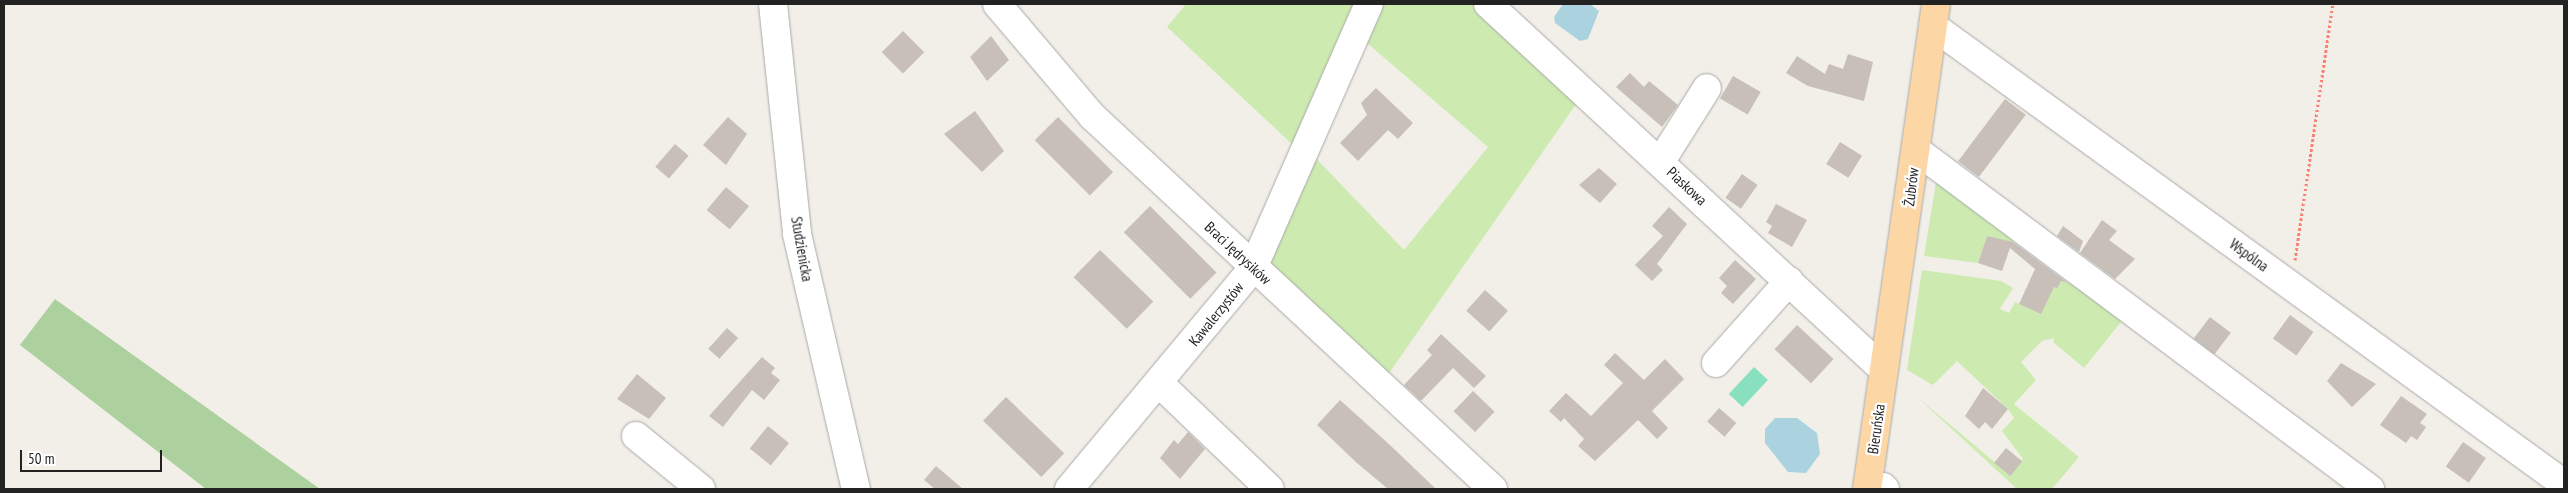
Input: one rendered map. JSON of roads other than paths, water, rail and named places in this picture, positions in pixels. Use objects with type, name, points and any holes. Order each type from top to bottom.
[{"type":"main road","name":"Żubrów","points":[[1884,370],[1934,15]]},
{"type":"main road","name":"Bieruńska","points":[[1878,488],[1884,370]]},
{"type":"street","name":"Studzienicka","points":[[774,4],[797,234],[856,489]]},
{"type":"street","name":"Braci Jędrysików","points":[[997,4],[1092,116],[1253,268],[1493,489]]},
{"type":"street","name":"Kawalerzystów","points":[[1069,489],[1253,268],[1369,4]]},
{"type":"street","name":"Piaskowa","points":[[1488,4],[1661,161],[1884,370]]},
{"type":"street","name":"Wspólna","points":[[1934,15],[2286,282],[2564,484]]},
{"type":"street","points":[[1661,161],[1707,88]]},
{"type":"street","points":[[1916,150],[2370,489]]},
{"type":"street","points":[[1716,363],[1788,281]]},
{"type":"street","points":[[1159,383],[1270,489]]},
{"type":"street","points":[[636,436],[701,489]]},
{"type":"water","points":[[1563,4],[1590,4],[1599,11],[1588,39],[1580,41],[1555,23],[1554,17]]},
{"type":"water","points":[[1775,418],[1797,418],[1817,433],[1820,454],[1806,473],[1788,472],[1765,443],[1765,429]]}]
